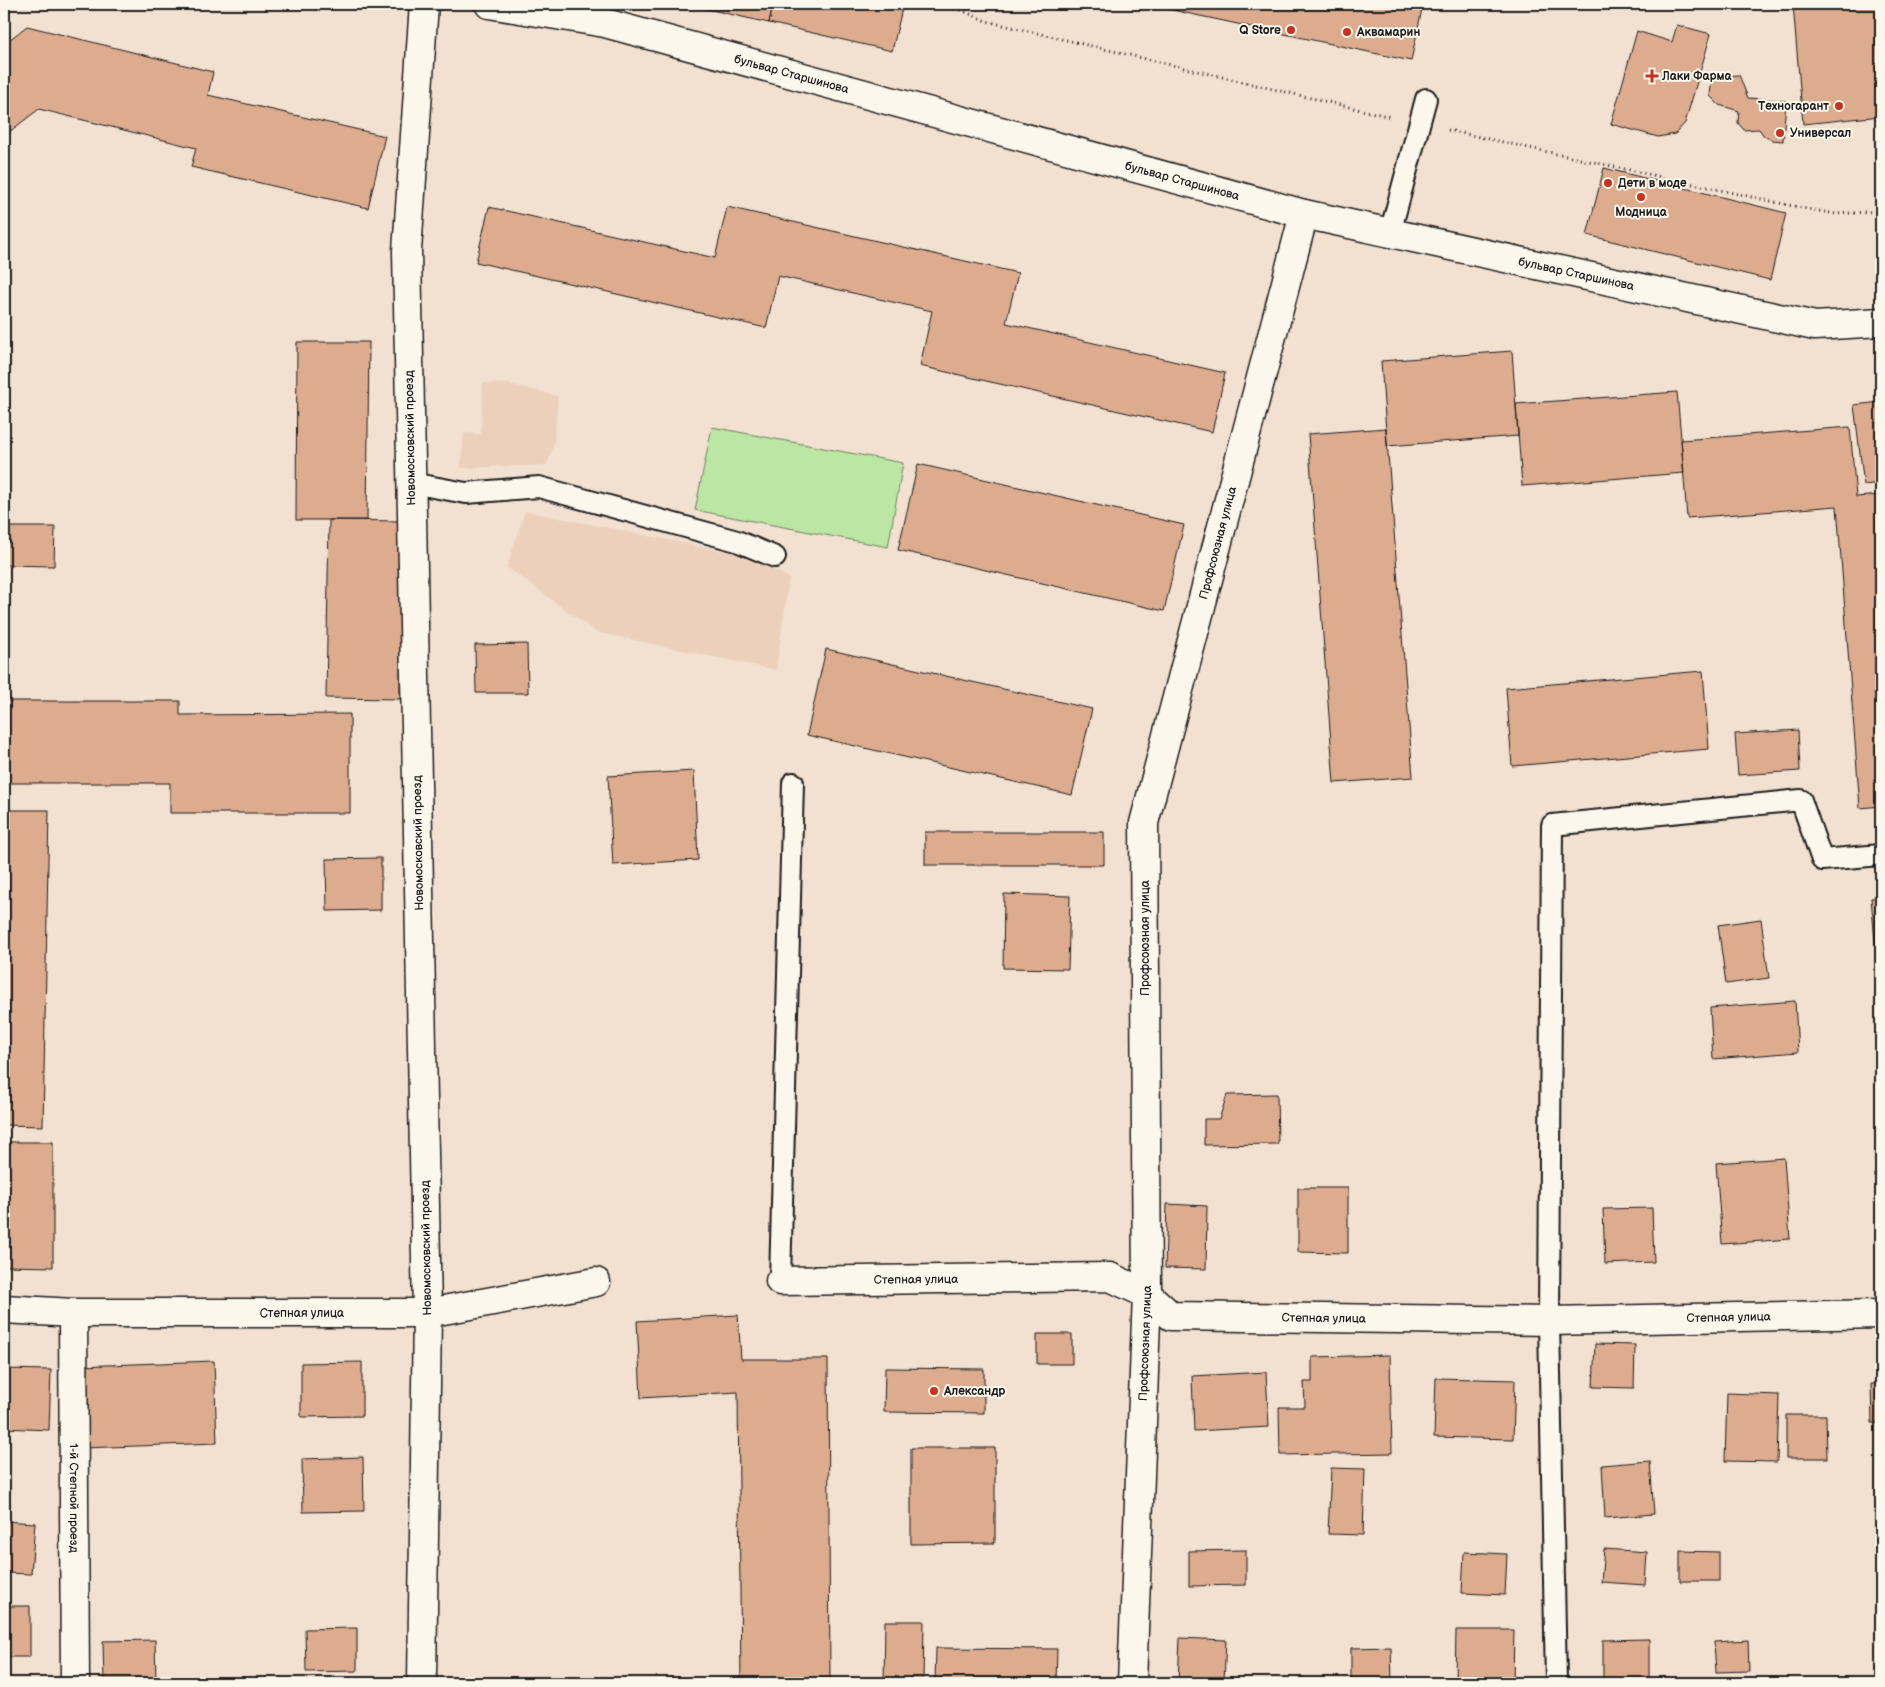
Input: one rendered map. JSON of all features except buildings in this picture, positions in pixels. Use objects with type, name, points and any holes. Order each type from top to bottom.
[{"type":"street","name":"Новомосковский проезд","points":[[422,1683],[427,1313],[407,251],[424,4]]},
{"type":"street","name":"бульвар Старшинова","points":[[489,4],[605,23],[1304,214],[1815,326],[1881,322]]},
{"type":"street","name":"Профсоюзная улица","points":[[1132,1683],[1147,1294],[1144,823],[1304,214]]},
{"type":"street","name":"Степная улица","points":[[780,1281],[1110,1277],[1147,1294],[1171,1316],[1549,1321],[1881,1314]]},
{"type":"street","name":"Степная улица","points":[[4,1308],[73,1313],[427,1313],[596,1282]]},
{"type":"street","name":"1-й Степной проезд","points":[[73,1313],[75,1683]]},
{"type":"lane","points":[[1390,233],[1426,98]]},
{"type":"lane","points":[[411,483],[466,493],[540,487],[737,541],[775,557]]},
{"type":"lane","points":[[780,1281],[793,782]]},
{"type":"lane","points":[[1556,1683],[1549,1321],[1552,825],[1801,800],[1822,860],[1881,855]]},
{"type":"shaded area","points":[[483,383],[509,384],[558,396],[554,443],[547,465],[461,468],[464,433],[481,434]]},
{"type":"shaded area","points":[[525,511],[748,556],[789,578],[776,670],[596,632],[507,567]]},
{"type":"green space","points":[[712,427],[903,463],[888,547],[695,510]]},
{"type":"place","name":"Q Store","points":[[1291,30]]},
{"type":"place","name":"Аквамарин","points":[[1347,32]]},
{"type":"place","name":"Лаки Фарма","points":[[1652,76]]},
{"type":"place","name":"Техногарант","points":[[1839,106]]},
{"type":"place","name":"Универсал","points":[[1780,133]]},
{"type":"place","name":"Дети в моде","points":[[1608,183]]},
{"type":"place","name":"Модница","points":[[1641,197]]},
{"type":"place","name":"Александр","points":[[934,1391]]}]
